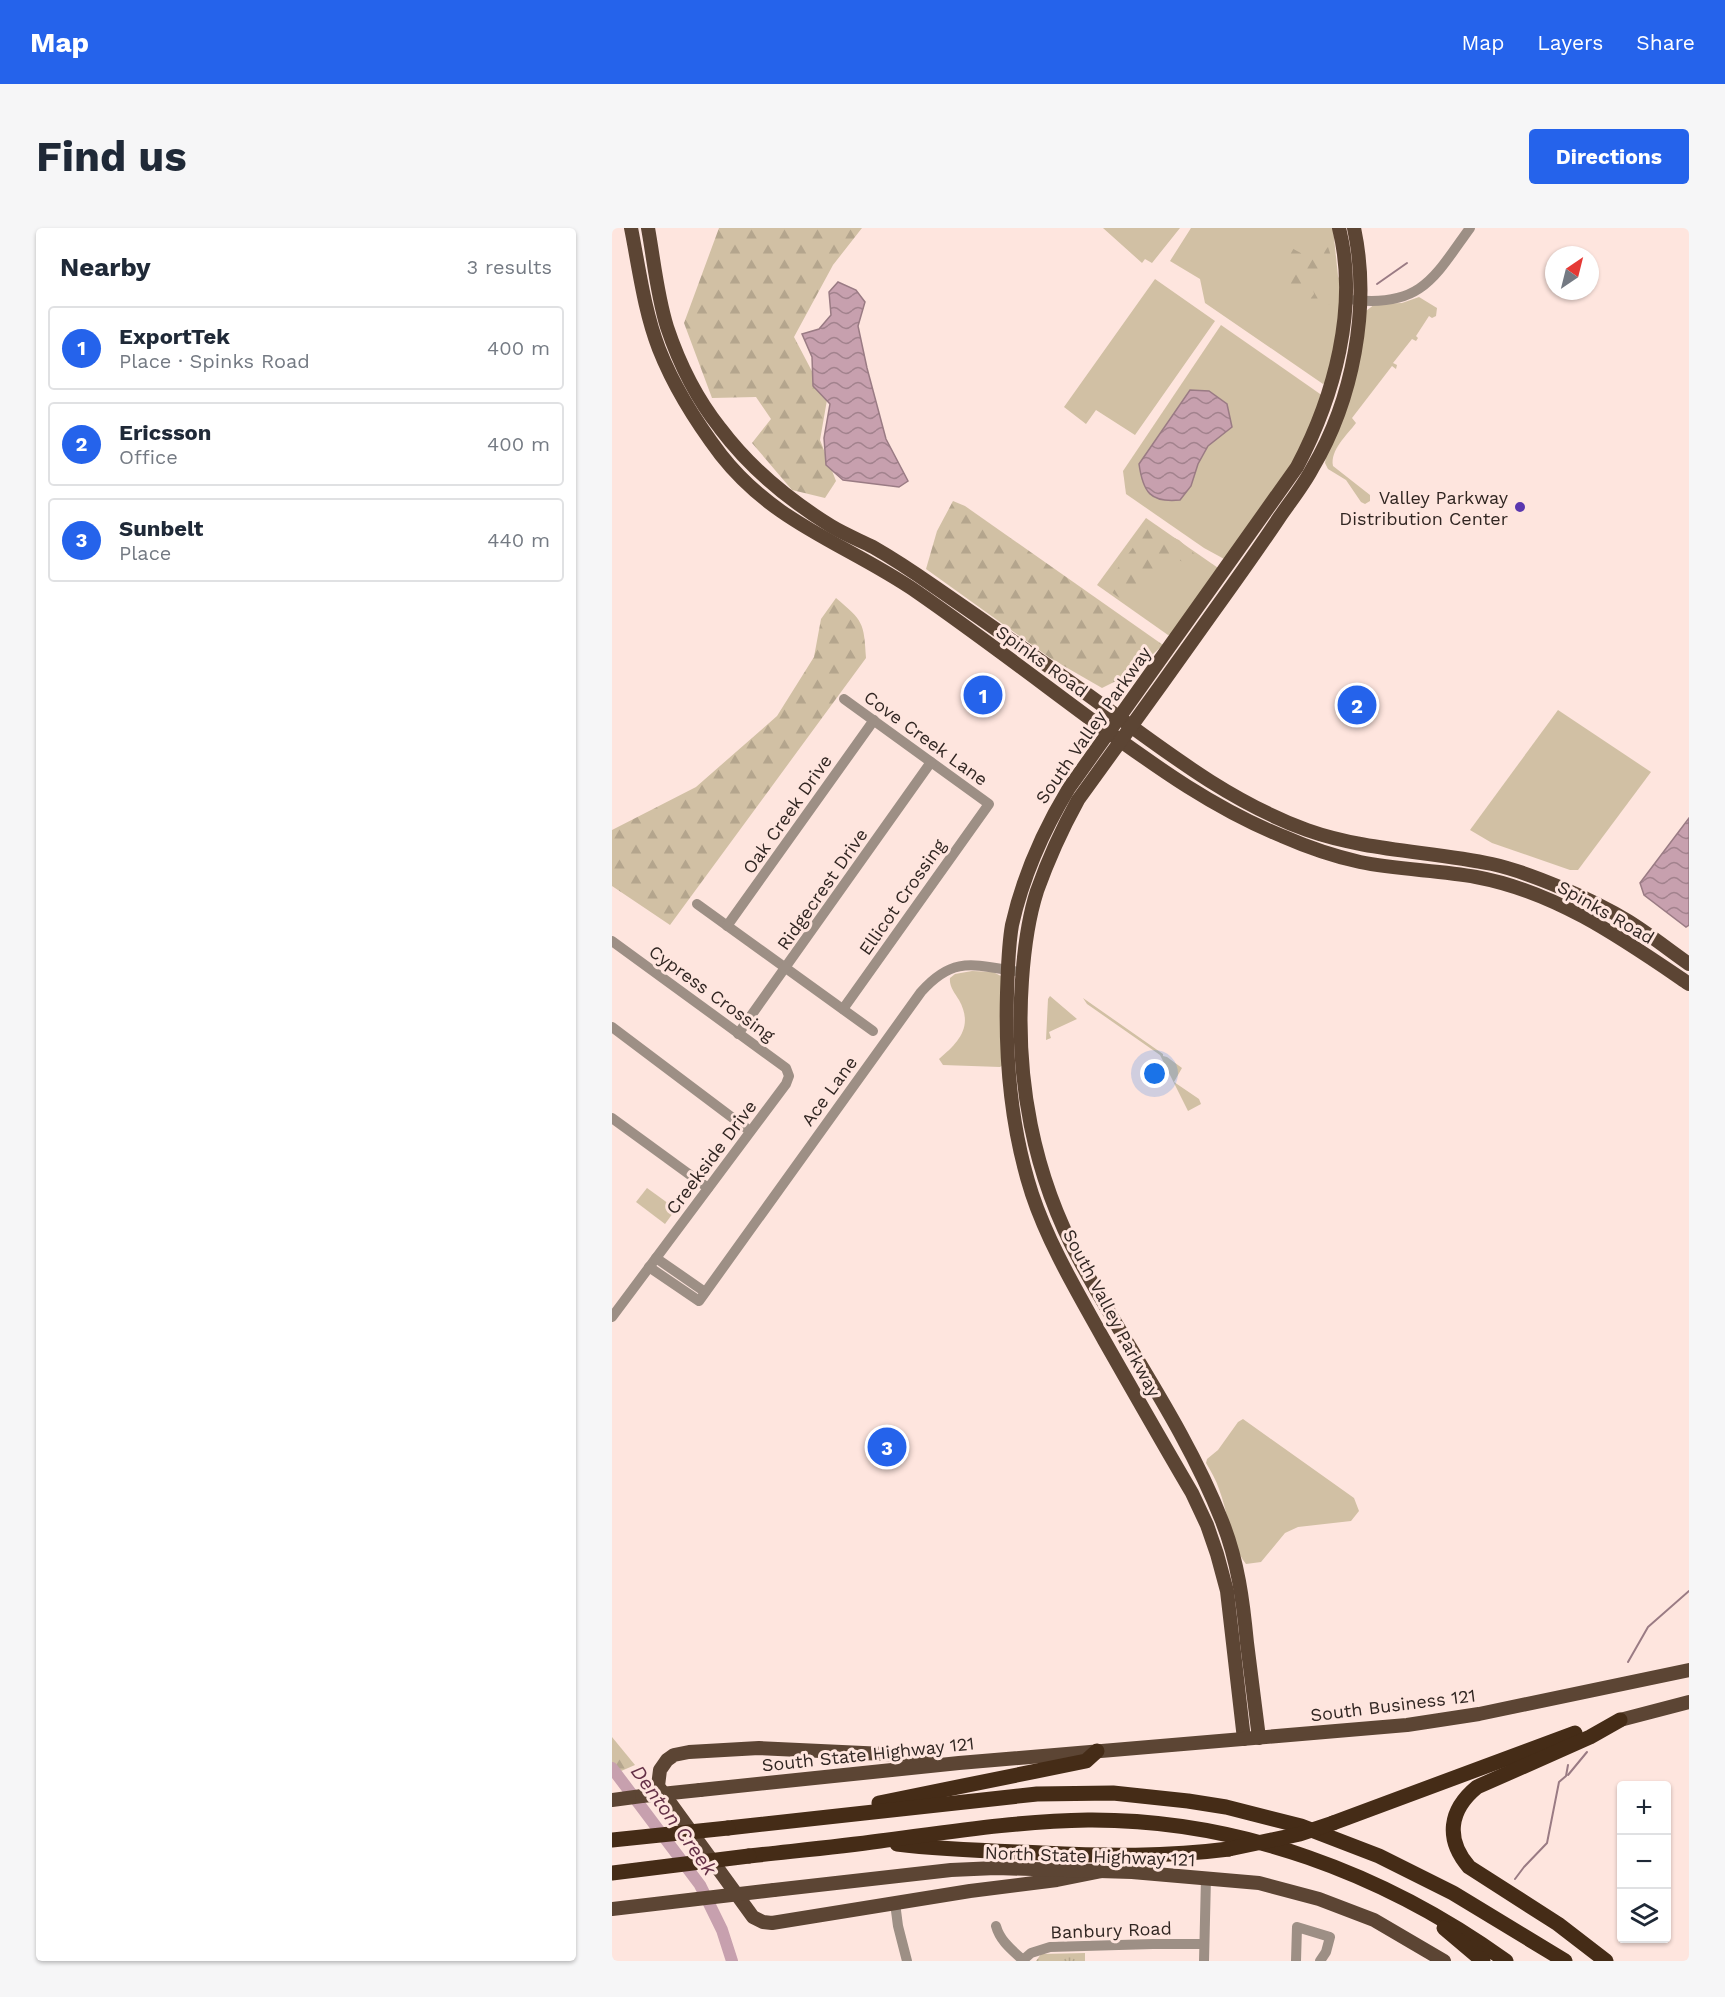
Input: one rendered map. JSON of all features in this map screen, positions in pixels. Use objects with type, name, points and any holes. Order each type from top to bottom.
[{"type":"highway","points":[[878,1841],[941,1849],[1112,1856],[1185,1855],[1229,1849],[1300,1834],[1540,1745],[1620,1719]]},
{"type":"highway","points":[[1606,1961],[1558,1924],[1469,1867],[1455,1844],[1453,1832],[1454,1819],[1459,1806],[1477,1787],[1590,1737],[1620,1719]]},
{"type":"highway","points":[[809,1818],[822,1810],[897,1799],[1086,1761],[1097,1751]]},
{"type":"highway","points":[[612,1840],[1037,1794],[1113,1793],[1188,1801],[1226,1807],[1284,1821],[1379,1856],[1453,1893],[1565,1961]]},
{"type":"highway","points":[[612,1873],[988,1826],[1089,1820],[1166,1825],[1241,1838],[1313,1859],[1383,1888],[1431,1912],[1506,1961]]},
{"type":"highway","points":[[1431,1912],[1440,1925],[1483,1961]]},
{"type":"highway","points":[[1505,1926],[1550,1961]]},
{"type":"main road","name":"Spinks Road","points":[[632,228],[645,304],[658,346],[674,382],[698,424],[724,458],[758,494],[787,517],[882,570],[1121,741],[1212,803],[1265,829],[1318,850],[1361,862],[1478,877],[1523,890],[1561,897],[1689,984]]},
{"type":"main road","name":"Spinks Road","points":[[648,228],[667,327],[681,363],[698,396],[719,427],[740,452],[770,482],[803,508],[833,528],[906,567],[1184,765],[1266,814],[1350,843],[1496,865],[1561,897],[1629,921],[1689,964]]},
{"type":"main road","name":"South Valley Parkway","points":[[1244,1739],[1224,1582],[1207,1525],[1065,1269],[1032,1194],[1011,1104],[1007,1066],[1008,952],[1012,925],[1023,886],[1050,820],[1068,790],[1300,461],[1317,425],[1336,367],[1345,299],[1345,269],[1339,228]]},
{"type":"main road","name":"South Valley Parkway","points":[[1259,1738],[1243,1597],[1236,1560],[1223,1522],[1195,1458],[1080,1261],[1057,1215],[1039,1159],[1023,1088],[1019,1020],[1025,949],[1037,892],[1056,843],[1078,800],[1238,578],[1312,470],[1328,439],[1351,370],[1360,300],[1360,255],[1354,228]]},
{"type":"main road","points":[[1300,461],[1312,470]]},
{"type":"main road","points":[[1226,569],[1238,578]]},
{"type":"main road","points":[[954,620],[963,607]]},
{"type":"main road","points":[[1423,871],[1425,854]]},
{"type":"main road","points":[[1024,1164],[1039,1159]]},
{"type":"main road","points":[[1176,1467],[1195,1458]]},
{"type":"main road","name":"South Business 121","points":[[1097,1751],[1442,1720],[1689,1670]]},
{"type":"main road","points":[[1620,1719],[1689,1702]]},
{"type":"main road","points":[[959,1763],[906,1755],[759,1748],[689,1752],[666,1760],[660,1770],[658,1786],[753,1917],[763,1922],[772,1923],[998,1887],[1057,1880],[1102,1871]]},
{"type":"main road","name":"South State Highway 121","points":[[612,1800],[959,1763],[1097,1751]]},
{"type":"main road","name":"North State Highway 121","points":[[612,1909],[951,1870],[996,1868],[1102,1871],[1259,1883],[1319,1899],[1374,1920],[1437,1959]]},
{"type":"street","points":[[1345,299],[1385,300],[1405,296],[1419,290],[1434,277],[1470,228]]},
{"type":"street","name":"Cove Creek Lane","points":[[844,699],[989,804]]},
{"type":"street","name":"Oak Creek Drive","points":[[727,926],[874,720]]},
{"type":"street","name":"Ridgecrest Drive","points":[[738,1034],[931,762]]},
{"type":"street","name":"Ellicot Crossing","points":[[843,1009],[989,804]]},
{"type":"street","points":[[697,904],[873,1031]]},
{"type":"street","name":"Cypress Crossing","points":[[612,941],[786,1068],[789,1076]]},
{"type":"street","name":"Ace Lane","points":[[702,1297],[921,992],[935,976],[957,966],[980,966],[1023,973]]},
{"type":"street","points":[[612,1027],[750,1131]]},
{"type":"street","name":"Creekside Drive","points":[[612,1317],[786,1084],[789,1076]]},
{"type":"street","points":[[612,1118],[708,1188]]},
{"type":"street","points":[[656,1258],[702,1297]]},
{"type":"street","points":[[649,1267],[702,1297]]},
{"type":"street","points":[[1204,1961],[1206,1878]]},
{"type":"street","points":[[895,1903],[907,1961]]},
{"type":"street","points":[[996,1926],[999,1936],[1023,1961]]},
{"type":"street","points":[[1296,1961],[1297,1927],[1330,1937],[1326,1952],[1320,1961]]},
{"type":"street","name":"Banbury Road","points":[[1023,1961],[1031,1953],[1050,1947],[1204,1944]]},
{"type":"green space","points":[[719,228],[862,228],[833,265],[794,337],[827,400],[820,440],[836,481],[825,498],[792,490],[752,443],[771,419],[756,397],[712,398],[684,323]]},
{"type":"green space","points":[[1103,228],[1180,228],[1152,263],[1145,259],[1142,263]]},
{"type":"green space","points":[[1191,228],[1333,228],[1338,276],[1342,285],[1338,341],[1326,382],[1323,384],[1205,303],[1200,279],[1170,261]]},
{"type":"green space","points":[[1279,241],[1314,258],[1328,247],[1333,262],[1328,269],[1313,277],[1323,285],[1328,295],[1330,304],[1322,308],[1325,320],[1315,319],[1309,308],[1314,294],[1313,288],[1305,287],[1306,292],[1301,300],[1291,301],[1279,284],[1286,267],[1293,271],[1293,264],[1277,256]]},
{"type":"green space","points":[[1155,279],[1215,321],[1135,435],[1096,410],[1086,424],[1064,407]]},
{"type":"green space","points":[[1419,297],[1437,308],[1436,316],[1432,318],[1429,316],[1416,336],[1418,338],[1416,341],[1412,339],[1393,363],[1397,365],[1396,369],[1392,366],[1352,418],[1356,423],[1334,454],[1333,466],[1370,495],[1370,501],[1365,504],[1361,502],[1346,480],[1328,469],[1325,463],[1326,457],[1343,418],[1366,311],[1375,304],[1402,303]]},
{"type":"green space","points":[[1221,325],[1323,396],[1312,429],[1288,472],[1226,560],[1204,548],[1126,494],[1123,471]]},
{"type":"green space","points":[[953,501],[965,506],[1163,645],[1132,673],[1102,688],[1050,658],[926,569],[937,531]]},
{"type":"green space","points":[[1146,518],[1221,570],[1173,634],[1168,635],[1097,585]]},
{"type":"green space","points":[[1148,527],[1179,540],[1198,557],[1192,566],[1168,555],[1159,572],[1121,599],[1104,587]]},
{"type":"green space","points":[[836,598],[852,612],[863,629],[866,658],[670,925],[612,886],[612,830],[696,787],[777,716],[814,657],[821,619]]},
{"type":"green space","points":[[1558,710],[1651,772],[1578,870],[1570,870],[1492,843],[1470,830]]},
{"type":"green space","points":[[972,971],[993,972],[1003,977],[1003,1065],[1000,1067],[943,1065],[939,1059],[958,1040],[964,1026],[963,1010],[951,987],[950,978],[955,974]]},
{"type":"green space","points":[[1050,996],[1077,1019],[1049,1032],[1051,1038],[1046,1040],[1048,999]]},
{"type":"green space","points":[[1083,998],[1182,1068],[1174,1082],[1199,1099],[1201,1104],[1188,1111],[1160,1055],[1087,1004]]},
{"type":"green space","points":[[647,1188],[676,1209],[665,1224],[636,1202]]},
{"type":"green space","points":[[1243,1419],[1354,1498],[1359,1511],[1351,1521],[1298,1527],[1285,1533],[1261,1562],[1246,1564],[1236,1547],[1218,1486],[1206,1463],[1238,1422]]},
{"type":"green space","points":[[612,1737],[635,1765],[612,1775]]},
{"type":"green space","points":[[1085,1953],[1085,1961],[1036,1961],[1041,1954]]},
{"type":"water","points":[[838,282],[856,290],[865,302],[858,326],[886,439],[908,481],[899,487],[843,480],[826,465],[824,438],[830,404],[813,386],[812,357],[802,334],[819,329],[831,315],[829,292]]},
{"type":"water","points":[[1190,390],[1209,391],[1227,404],[1232,427],[1208,446],[1198,464],[1191,486],[1180,500],[1162,500],[1150,494],[1146,488],[1139,464]]},
{"type":"water","points":[[1689,818],[1689,925],[1686,927],[1644,895],[1640,883]]},
{"type":"waterway","points":[[1377,284],[1407,263]]},
{"type":"waterway","points":[[1628,1662],[1648,1627],[1689,1591]]},
{"type":"waterway","points":[[1568,1775],[1587,1752]]},
{"type":"waterway","points":[[1515,1879],[1547,1843],[1559,1782],[1566,1776],[1568,1765]]},
{"type":"waterway","name":"Denton Creek","points":[[612,1768],[700,1885],[722,1930],[732,1961]]},
{"type":"place","name":"Valley Parkway Distribution Center","points":[[1520,507]]},
{"type":"place","name":"ExportTek","points":[[983,695]]},
{"type":"place","name":"Ericsson","points":[[1357,705]]},
{"type":"place","name":"Sunbelt","points":[[887,1447]]}]
